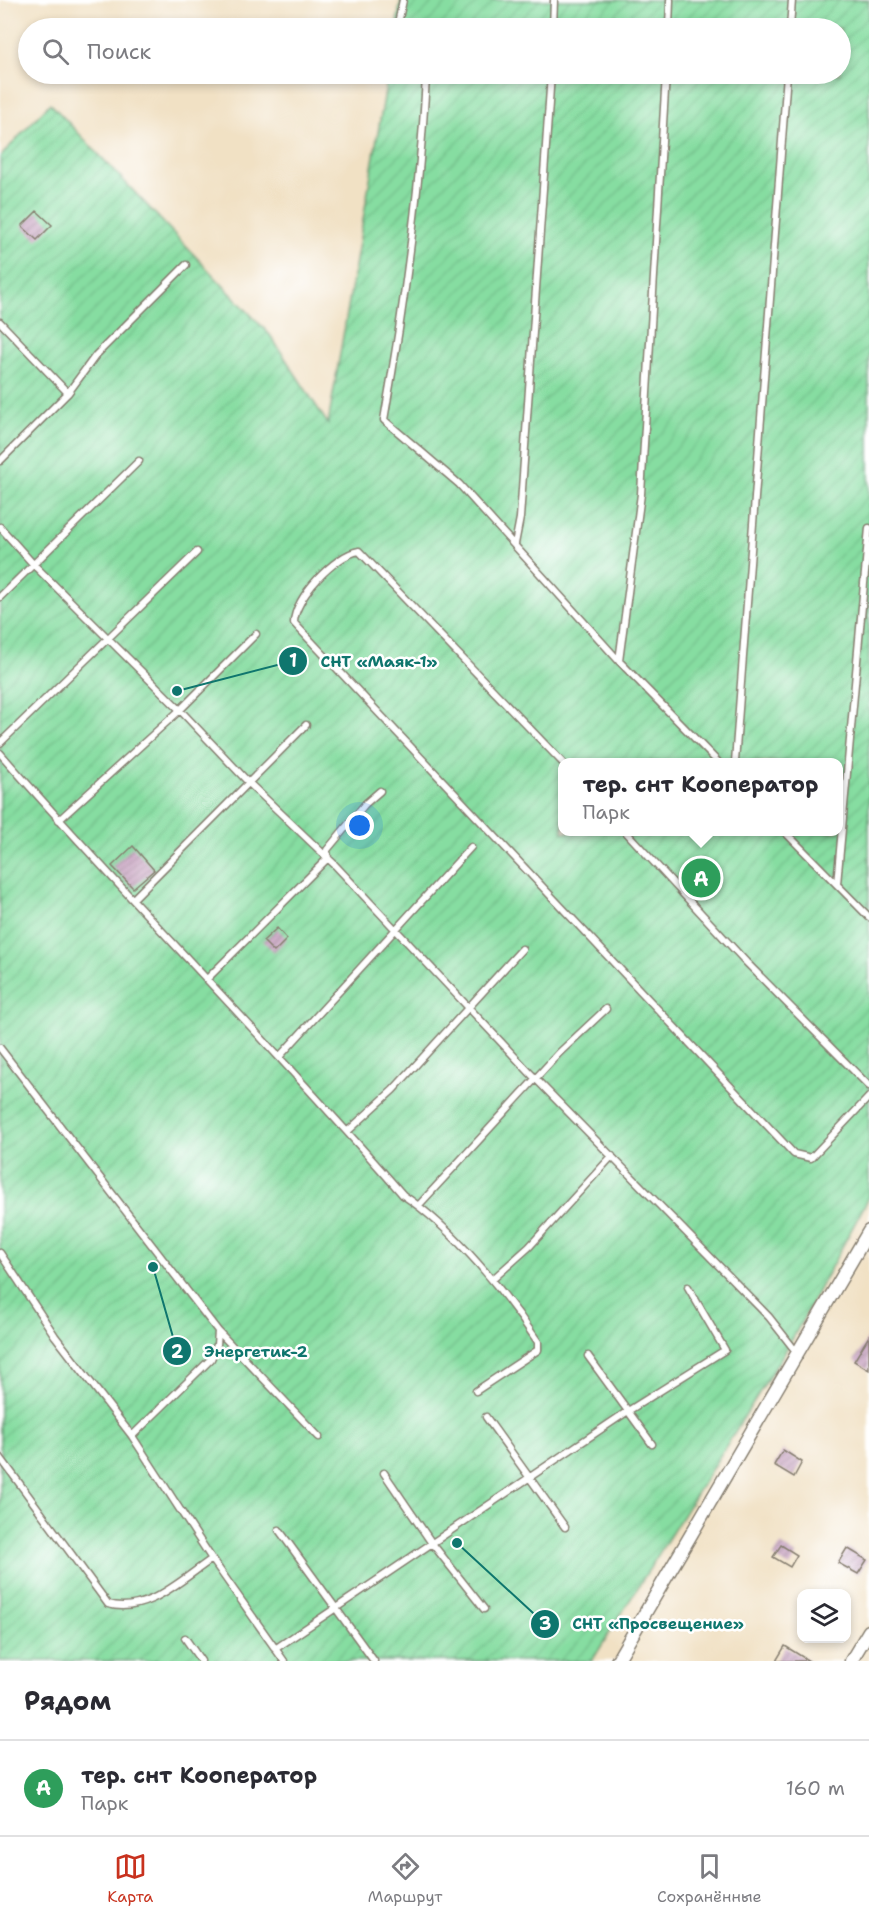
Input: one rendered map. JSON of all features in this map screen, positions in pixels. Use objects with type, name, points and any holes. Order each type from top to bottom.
[{"type":"street","points":[[617,1661],[799,1355],[869,1231]]},
{"type":"street","points":[[851,1661],[869,1631]]},
{"type":"lane","points":[[399,18],[403,0]]},
{"type":"lane","points":[[553,18],[554,0]]},
{"type":"lane","points":[[669,18],[670,0]]},
{"type":"lane","points":[[791,18],[792,0]]},
{"type":"lane","points":[[426,84],[423,138],[404,290],[384,420],[459,484],[515,543],[619,661],[714,758]]},
{"type":"lane","points":[[515,543],[520,518],[550,84]]},
{"type":"lane","points":[[619,661],[641,494],[665,84]]},
{"type":"lane","points":[[735,758],[786,84]]},
{"type":"lane","points":[[0,461],[68,393],[96,355],[186,265]]},
{"type":"lane","points":[[0,322],[68,393]]},
{"type":"lane","points":[[0,597],[139,461]]},
{"type":"lane","points":[[0,527],[34,565],[180,710],[250,784],[328,858],[537,1079],[769,1317],[799,1355]]},
{"type":"lane","points":[[843,817],[869,528]]},
{"type":"lane","points":[[558,758],[359,550],[348,553],[335,561],[304,597],[294,614],[294,623],[794,1154],[811,1158],[821,1151],[869,1097]]},
{"type":"lane","points":[[0,743],[197,552]]},
{"type":"lane","points":[[59,820],[180,710],[256,634]]},
{"type":"lane","points":[[134,898],[250,784],[306,725]]},
{"type":"lane","points":[[0,753],[59,820],[280,1056],[403,1195],[419,1205],[493,1279],[538,1342],[538,1350],[476,1391]]},
{"type":"lane","points":[[328,858],[327,850],[339,834],[380,791]]},
{"type":"lane","points":[[631,836],[746,962],[869,1086]]},
{"type":"lane","points":[[790,836],[869,917]]},
{"type":"lane","points":[[837,884],[841,836]]},
{"type":"lane","points":[[280,1056],[471,847]]},
{"type":"lane","points":[[207,979],[328,858]]},
{"type":"lane","points":[[348,1131],[393,1090],[522,949]]},
{"type":"lane","points":[[419,1205],[559,1053],[606,1009]]},
{"type":"lane","points":[[0,1048],[218,1331],[319,1437]]},
{"type":"lane","points":[[493,1279],[529,1247],[612,1156]]},
{"type":"lane","points":[[0,1253],[55,1336],[132,1436],[212,1559],[284,1661]]},
{"type":"lane","points":[[275,1649],[528,1477],[725,1350],[688,1287]]},
{"type":"lane","points":[[132,1436],[171,1401],[211,1359],[217,1345],[218,1331]]},
{"type":"lane","points":[[588,1356],[652,1444]]},
{"type":"lane","points":[[486,1418],[565,1527]]},
{"type":"lane","points":[[0,1457],[108,1604],[121,1608],[144,1604],[212,1559]]},
{"type":"lane","points":[[384,1473],[431,1542],[484,1609]]},
{"type":"lane","points":[[279,1530],[374,1661]]},
{"type":"lane","points":[[185,1638],[201,1661]]},
{"type":"green space","points":[[401,0],[869,0],[869,1197],[789,1345],[592,1661],[0,1661],[0,157],[50,103],[270,335],[328,424],[386,84],[851,84],[851,18],[398,18]]},
{"type":"building","points":[[37,211],[52,225],[37,240],[22,226]]},
{"type":"building","points":[[133,846],[154,870],[133,888],[112,866]]},
{"type":"building","points":[[277,928],[287,939],[274,952],[263,941]]},
{"type":"building","points":[[869,1336],[869,1370],[854,1361]]},
{"type":"building","points":[[783,1450],[802,1462],[794,1477],[774,1465]]},
{"type":"building","points":[[781,1545],[797,1555],[790,1567],[773,1557]]},
{"type":"building","points":[[847,1548],[867,1560],[858,1574],[838,1563]]},
{"type":"building","points":[[785,1646],[809,1661],[776,1661]]},
{"type":"place","name":"СНТ «Маяк-1»","points":[[177,691]]},
{"type":"place","name":"тер. снт Кооператор","points":[[701,878]]},
{"type":"place","name":"Энергетик-2","points":[[153,1267]]},
{"type":"place","name":"СНТ «Просвещение»","points":[[457,1543]]}]
